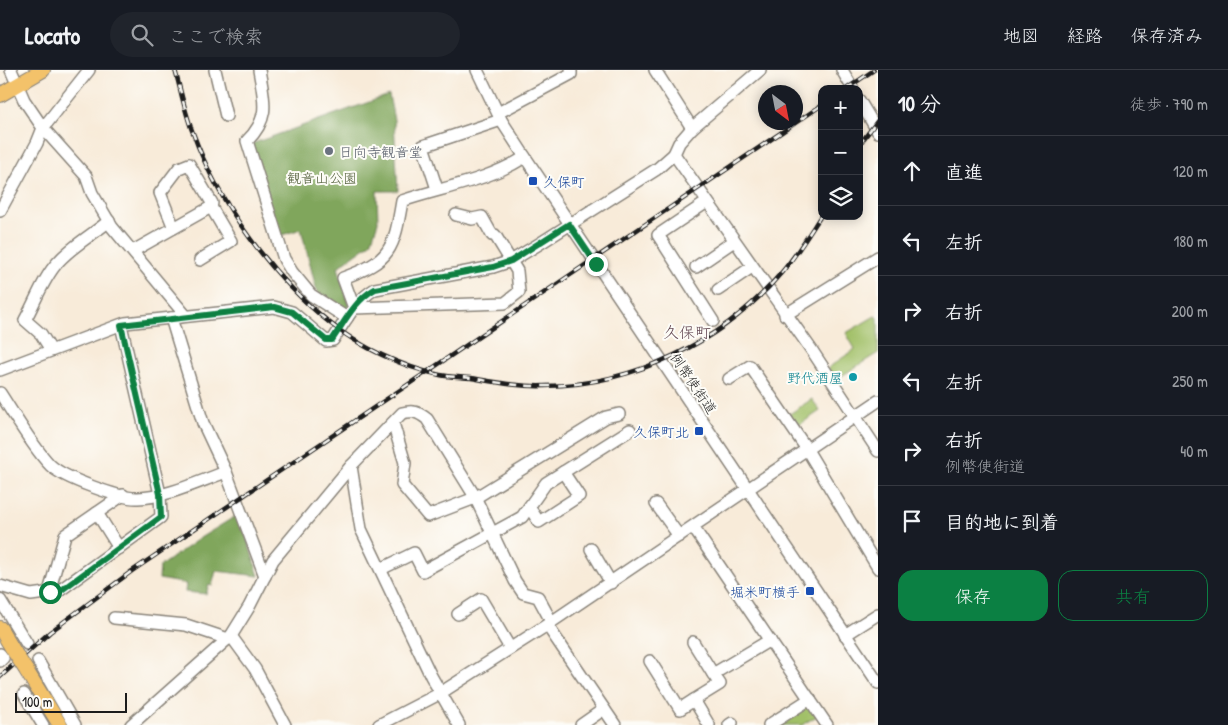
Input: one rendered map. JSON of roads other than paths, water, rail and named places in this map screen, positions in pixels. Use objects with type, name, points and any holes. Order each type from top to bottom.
[{"type":"main road","points":[[0,94],[43,70]]},
{"type":"main road","points":[[0,628],[60,725]]},
{"type":"street","points":[[11,70],[24,100],[43,128],[86,176],[92,192],[109,221],[186,316]]},
{"type":"street","points":[[0,212],[43,128],[89,70]]},
{"type":"street","points":[[215,70],[226,116]]},
{"type":"street","points":[[259,70],[265,112],[256,132],[247,141],[284,259],[296,280],[312,295],[347,318]]},
{"type":"street","name":"例幣使街道","points":[[477,70],[500,117],[525,157],[878,683]]},
{"type":"street","points":[[437,189],[422,146],[500,117],[571,74],[572,70]]},
{"type":"street","points":[[655,70],[692,128]]},
{"type":"street","points":[[0,370],[121,325],[274,307],[284,308],[326,340],[332,340],[365,294],[375,289],[493,267],[511,261],[657,169],[674,154],[679,143],[692,128],[760,70]]},
{"type":"street","points":[[842,70],[851,85]]},
{"type":"street","points":[[863,107],[878,132]]},
{"type":"street","points":[[674,154],[785,315],[813,352],[878,451]]},
{"type":"street","points":[[354,308],[343,278],[365,270],[385,256],[392,247],[402,201],[437,189],[488,176],[508,168],[525,157]]},
{"type":"street","points":[[174,228],[160,193],[178,168],[189,164],[212,203],[211,207],[231,240],[200,260]]},
{"type":"street","points":[[708,202],[658,235],[713,321]]},
{"type":"street","points":[[133,251],[211,207]]},
{"type":"street","points":[[354,308],[505,304],[519,292],[517,271],[482,217],[472,220],[456,215]]},
{"type":"street","points":[[51,350],[41,334],[25,320],[56,264],[72,248],[109,221]]},
{"type":"street","points":[[696,267],[734,240]]},
{"type":"street","points":[[785,315],[878,257]]},
{"type":"street","points":[[718,290],[752,267]]},
{"type":"street","points":[[171,318],[203,423],[226,472],[265,576]]},
{"type":"street","points":[[0,586],[31,595],[59,592],[161,517],[160,494],[121,325]]},
{"type":"street","points":[[729,380],[750,366],[806,448],[878,568]]},
{"type":"street","points":[[0,393],[49,464],[60,474],[87,485],[137,499],[160,494],[226,472]]},
{"type":"street","points":[[386,723],[441,693],[611,583],[746,488],[854,415],[878,401]]},
{"type":"street","points":[[131,725],[230,637],[273,560],[351,466],[402,414],[410,411],[418,412],[427,419],[475,498],[515,581],[524,593],[538,598],[549,623],[615,725]]},
{"type":"street","points":[[393,423],[405,463],[402,485],[428,516],[475,498],[606,417],[619,414]]},
{"type":"street","points":[[381,569],[414,553],[423,571],[522,516],[546,482],[630,430]]},
{"type":"street","points":[[351,466],[361,529],[441,693],[459,725]]},
{"type":"street","points":[[529,507],[538,522],[579,496],[564,472]]},
{"type":"street","points":[[50,592],[65,535],[123,495]]},
{"type":"street","points":[[656,504],[679,536]]},
{"type":"street","points":[[97,513],[119,548]]},
{"type":"street","points":[[693,527],[827,725]]},
{"type":"street","points":[[592,549],[611,583]]},
{"type":"street","points":[[458,614],[481,599],[510,648]]},
{"type":"street","points":[[0,600],[27,644]]},
{"type":"street","points":[[845,634],[878,614]]},
{"type":"street","points":[[114,618],[186,625],[230,637],[255,669],[285,725]]},
{"type":"street","points":[[713,674],[770,640]]},
{"type":"street","points":[[650,661],[680,708],[720,684],[693,642]]},
{"type":"street","points":[[0,654],[3,658],[0,661]]},
{"type":"street","points":[[38,661],[75,725]]},
{"type":"street","points":[[24,694],[43,725]]},
{"type":"street","points":[[769,725],[810,699]]},
{"type":"street","points":[[694,700],[709,725]]},
{"type":"street","points":[[581,725],[604,709]]},
{"type":"railway","points":[[175,70],[193,133],[217,186],[232,212],[268,261],[308,304],[354,340],[396,361],[440,375],[526,386],[545,386],[578,384],[644,368],[676,354],[705,338],[733,319],[759,297],[782,272],[818,220]]},
{"type":"railway","points":[[852,85],[874,70]]},
{"type":"railway","points":[[0,677],[50,632],[132,571],[818,108]]},
{"type":"railway","points":[[863,140],[878,120]]},
{"type":"place","name":"日向寺観音堂","points":[[329,151]]},
{"type":"place","name":"久保町","points":[[533,181]]},
{"type":"place","name":"野代酒屋","points":[[853,377]]},
{"type":"place","name":"久保町北","points":[[699,431]]},
{"type":"place","name":"堀米町横手","points":[[810,591]]},
{"type":"district","name":"久保町","points":[[687,332]]},
{"type":"park label","name":"観音山公園","points":[[322,177]]}]
